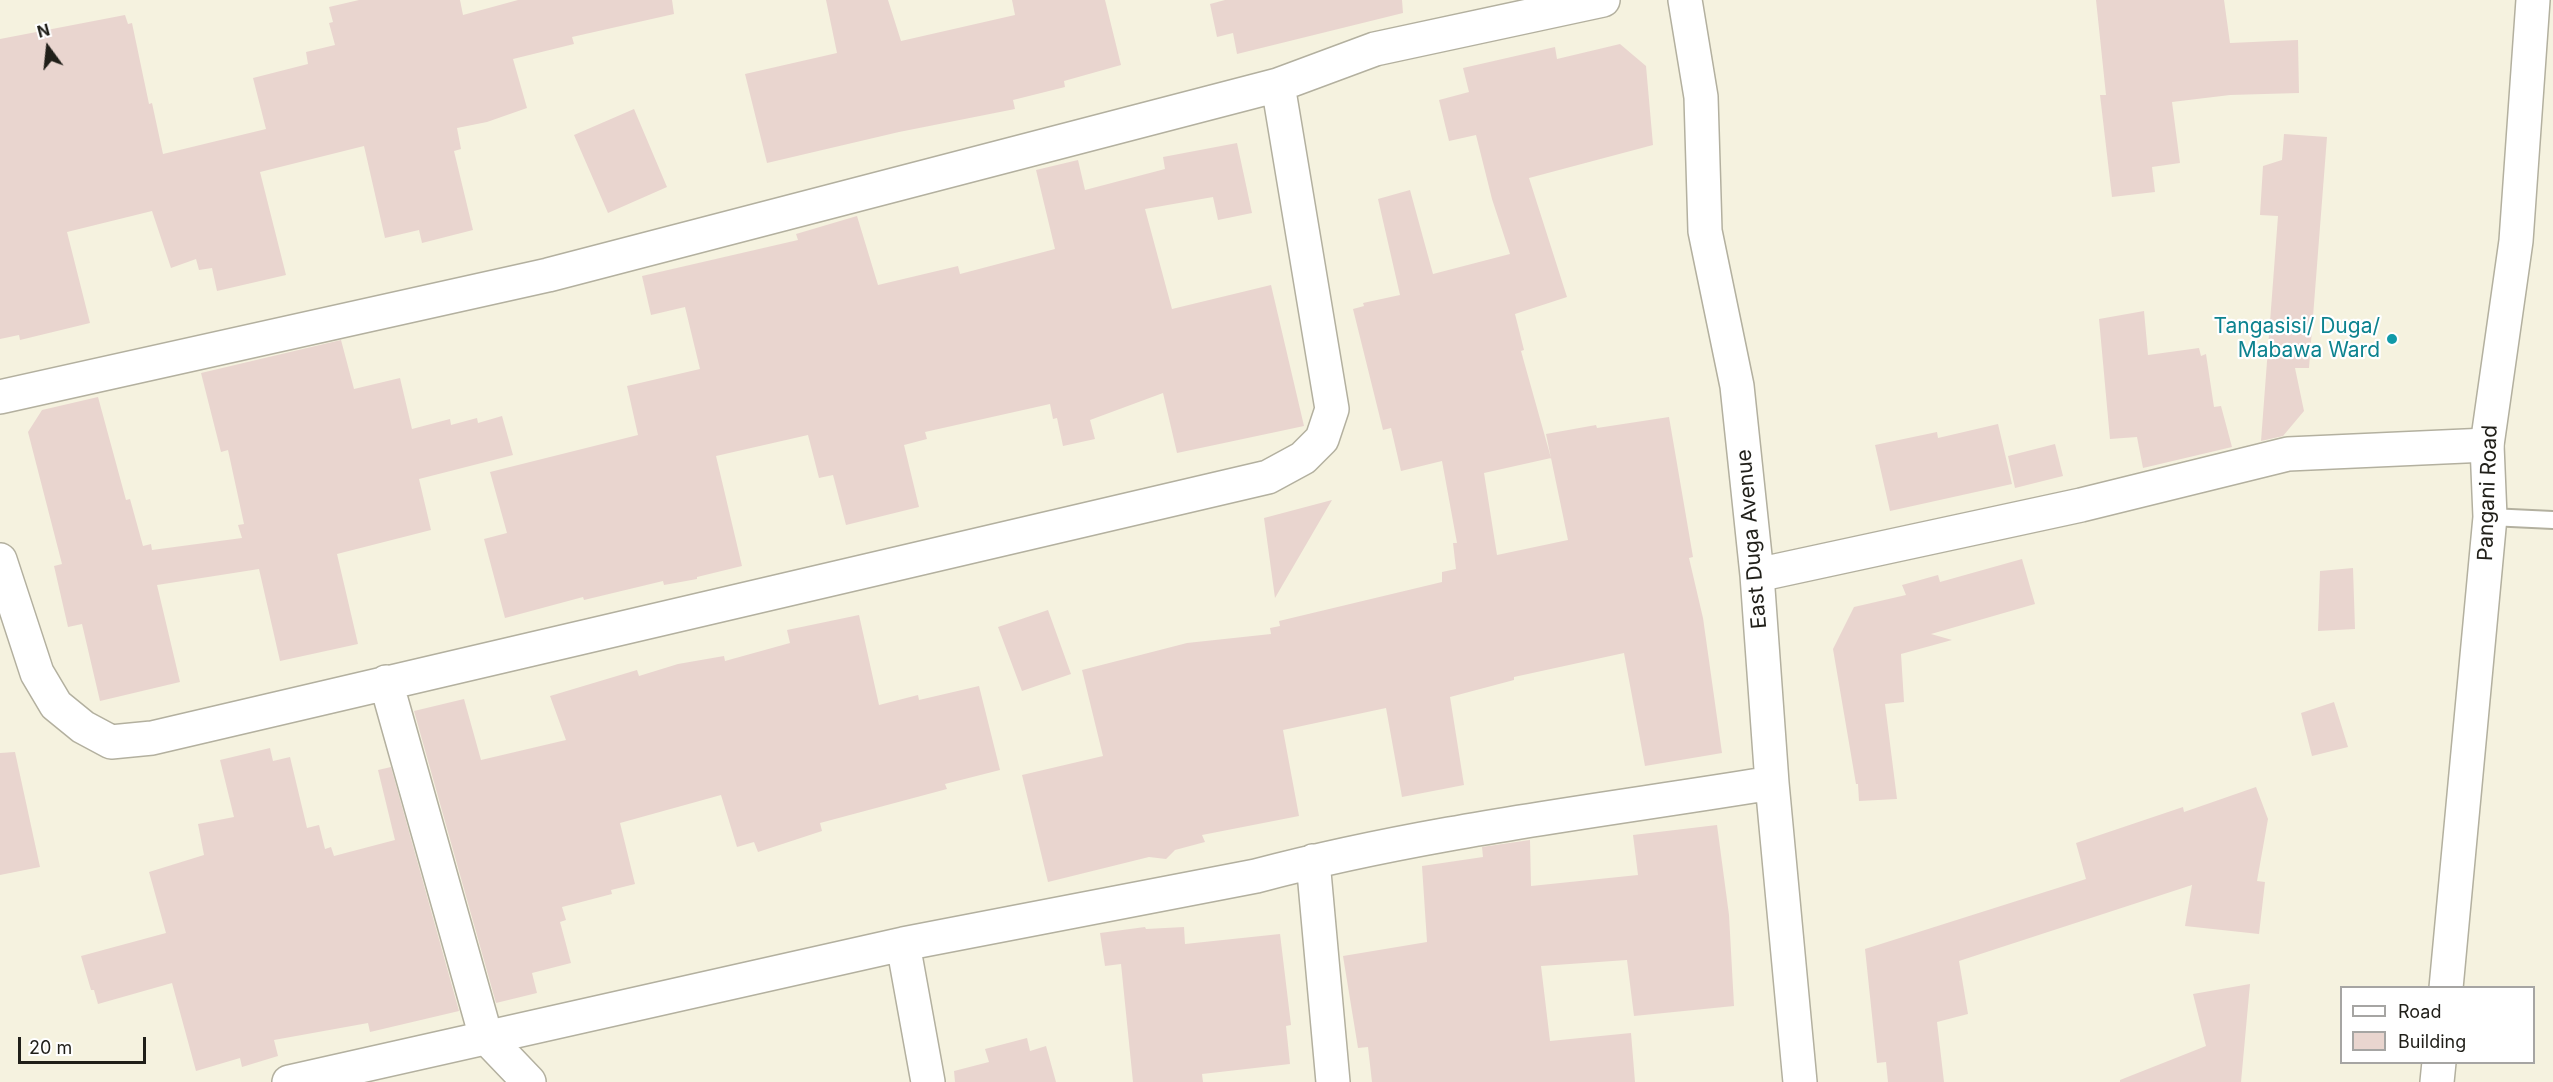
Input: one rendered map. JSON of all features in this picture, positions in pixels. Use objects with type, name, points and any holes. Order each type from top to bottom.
[{"type":"street","points":[[0,397],[548,275],[1278,85],[1374,49],[1603,0]]},
{"type":"street","name":"East Duga Avenue","points":[[1685,0],[1701,98],[1705,231],[1737,386],[1757,575],[1772,783],[1800,1082]]},
{"type":"street","name":"Pangani Road","points":[[2446,986],[2490,517],[2487,445],[2516,241],[2533,0]]},
{"type":"street","points":[[0,560],[38,672],[56,705],[83,727],[111,742],[152,738],[1268,477],[1303,458],[1322,439],[1332,409],[1278,85]]},
{"type":"street","points":[[1757,575],[2080,505],[2288,454],[2487,445]]},
{"type":"street","points":[[386,682],[486,1037],[529,1082]]},
{"type":"street","points":[[289,1082],[903,944],[1256,876],[1313,861],[1404,842],[1772,783]]},
{"type":"street","points":[[1313,861],[1333,1082]]},
{"type":"street","points":[[903,944],[928,1082]]},
{"type":"street","points":[[2437,1082],[2439,1064]]},
{"type":"lane","points":[[2490,517],[2553,520]]},
{"type":"building","points":[[359,0],[460,0],[463,15],[518,0],[672,0],[674,14],[572,37],[574,44],[513,59],[527,108],[487,122],[457,128],[461,149],[454,151],[473,230],[422,243],[419,230],[385,238],[364,146],[260,172],[286,275],[217,291],[212,268],[199,270],[196,259],[171,268],[152,211],[67,232],[90,323],[20,340],[19,335],[0,339],[0,39],[125,15],[128,24],[132,23],[149,104],[152,103],[163,154],[266,129],[253,78],[308,64],[306,52],[335,45],[329,23],[333,22],[329,7]]},
{"type":"building","points":[[826,0],[888,0],[901,41],[1015,15],[1012,0],[1105,0],[1121,65],[1064,81],[1065,87],[1013,100],[1015,109],[899,132],[767,163],[745,74],[837,53]]},
{"type":"building","points":[[1225,0],[1402,0],[1403,13],[1237,54],[1233,33],[1217,37],[1210,4]]},
{"type":"building","points":[[2096,0],[2224,0],[2230,43],[2298,40],[2299,93],[2230,95],[2172,102],[2180,163],[2152,167],[2155,192],[2112,197],[2100,95],[2106,95]]},
{"type":"building","points":[[1620,44],[1646,66],[1653,145],[1529,178],[1567,297],[1515,314],[1524,350],[1521,351],[1551,458],[1546,434],[1596,425],[1597,428],[1669,417],[1693,557],[1689,558],[1703,618],[1722,753],[1645,766],[1624,653],[1514,677],[1514,680],[1450,697],[1464,785],[1402,797],[1386,708],[1283,730],[1299,816],[1202,835],[1205,842],[1175,850],[1166,859],[1149,857],[1048,882],[1022,775],[1103,756],[1082,670],[1187,643],[1271,634],[1270,628],[1280,626],[1279,621],[1442,582],[1442,572],[1456,569],[1453,543],[1457,543],[1442,461],[1401,471],[1391,428],[1383,430],[1353,309],[1364,306],[1363,303],[1400,295],[1378,199],[1410,190],[1433,274],[1510,254],[1492,199],[1476,135],[1449,141],[1439,100],[1469,92],[1463,68],[1555,47],[1557,59]],"holes":[[[1551,458],[1568,540],[1497,555],[1484,473]]]},
{"type":"building","points":[[634,109],[667,187],[608,213],[574,135]]},
{"type":"building","points":[[2284,134],[2327,137],[2309,368],[2295,368],[2304,411],[2283,436],[2261,441],[2278,216],[2260,215],[2263,166],[2282,160]]},
{"type":"building","points":[[1237,143],[1252,213],[1218,220],[1213,197],[1145,209],[1172,309],[1271,285],[1304,426],[1177,453],[1163,393],[1090,420],[1095,439],[1063,446],[1057,418],[1053,419],[1050,404],[925,432],[927,439],[904,445],[919,507],[846,525],[833,475],[819,478],[808,435],[716,456],[742,566],[697,577],[697,579],[664,585],[663,581],[584,600],[583,597],[505,618],[484,539],[507,533],[490,472],[638,435],[627,386],[700,369],[685,307],[651,315],[642,276],[798,240],[796,234],[857,216],[878,285],[958,266],[960,274],[1055,249],[1036,170],[1078,160],[1085,190],[1165,169],[1163,157]]},
{"type":"building","points":[[2144,311],[2148,355],[2199,348],[2201,356],[2206,354],[2214,407],[2221,406],[2232,447],[2143,468],[2137,437],[2110,439],[2099,319]]},
{"type":"building","points":[[341,340],[354,389],[400,378],[412,429],[450,419],[451,425],[477,418],[478,423],[502,416],[513,455],[419,479],[431,530],[337,554],[358,644],[280,661],[259,569],[157,585],[180,682],[100,701],[82,624],[68,627],[54,566],[62,564],[28,432],[42,410],[98,397],[126,500],[130,499],[143,546],[151,544],[152,550],[242,538],[238,525],[244,524],[228,450],[221,452],[201,373]]},
{"type":"building","points":[[1998,424],[2012,484],[1890,511],[1875,445],[1937,432],[1938,438]]},
{"type":"building","points":[[2055,444],[2063,476],[2015,488],[2008,456]]},
{"type":"building","points":[[1332,500],[1275,598],[1264,518]]},
{"type":"building","points":[[2022,559],[2035,604],[1931,634],[1952,640],[1901,654],[1904,702],[1885,704],[1897,799],[1859,801],[1858,784],[1856,784],[1833,649],[1854,607],[1906,595],[1902,585],[1938,575],[1940,582]]},
{"type":"building","points":[[2353,568],[2355,629],[2318,631],[2320,571]]},
{"type":"building","points":[[1048,610],[1071,674],[1022,691],[998,627]]},
{"type":"building","points":[[859,615],[879,705],[918,695],[919,700],[979,686],[1000,770],[945,784],[947,789],[820,823],[822,831],[758,852],[754,842],[737,847],[721,795],[620,823],[635,884],[611,890],[612,894],[562,907],[566,920],[560,922],[571,963],[532,973],[537,993],[496,1003],[414,711],[464,699],[481,760],[566,740],[550,696],[637,670],[639,676],[678,664],[724,656],[725,661],[790,643],[787,630]]},
{"type":"building","points":[[2334,702],[2348,747],[2312,756],[2301,713]]},
{"type":"building","points":[[270,748],[273,761],[290,757],[307,828],[319,825],[325,849],[331,847],[334,856],[395,840],[378,770],[391,767],[459,1011],[370,1032],[368,1023],[274,1040],[278,1056],[242,1067],[240,1058],[196,1071],[172,983],[98,1004],[94,990],[91,990],[81,956],[166,933],[149,872],[204,855],[198,824],[234,817],[220,760]]},
{"type":"building","points":[[15,752],[40,867],[0,875],[0,753]]},
{"type":"building","points":[[2256,787],[2268,819],[2257,881],[2265,882],[2259,934],[2185,926],[2192,885],[1959,961],[1968,1014],[1937,1022],[1944,1082],[1888,1082],[1886,1062],[1877,1063],[1865,949],[2086,879],[2076,843],[2183,807],[2184,812]]},
{"type":"building","points":[[1717,825],[1729,915],[1734,1006],[1634,1016],[1627,960],[1541,966],[1550,1041],[1631,1033],[1635,1082],[1372,1082],[1368,1047],[1358,1048],[1343,956],[1427,942],[1422,866],[1483,857],[1482,847],[1530,840],[1531,886],[1638,875],[1633,835]]},
{"type":"building","points":[[1145,927],[1146,929],[1184,927],[1185,944],[1280,934],[1291,1025],[1286,1026],[1290,1064],[1202,1074],[1203,1082],[1133,1082],[1121,964],[1105,966],[1100,933]]},
{"type":"building","points":[[2250,984],[2241,1082],[2120,1082],[2120,1080],[2206,1046],[2193,994]]},
{"type":"building","points":[[1027,1038],[1030,1051],[1046,1046],[1056,1082],[955,1082],[954,1071],[989,1062],[985,1049]]},
{"type":"place","name":"Tangasisi/ Duga/ Mabawa Ward","points":[[2392,339]]}]
